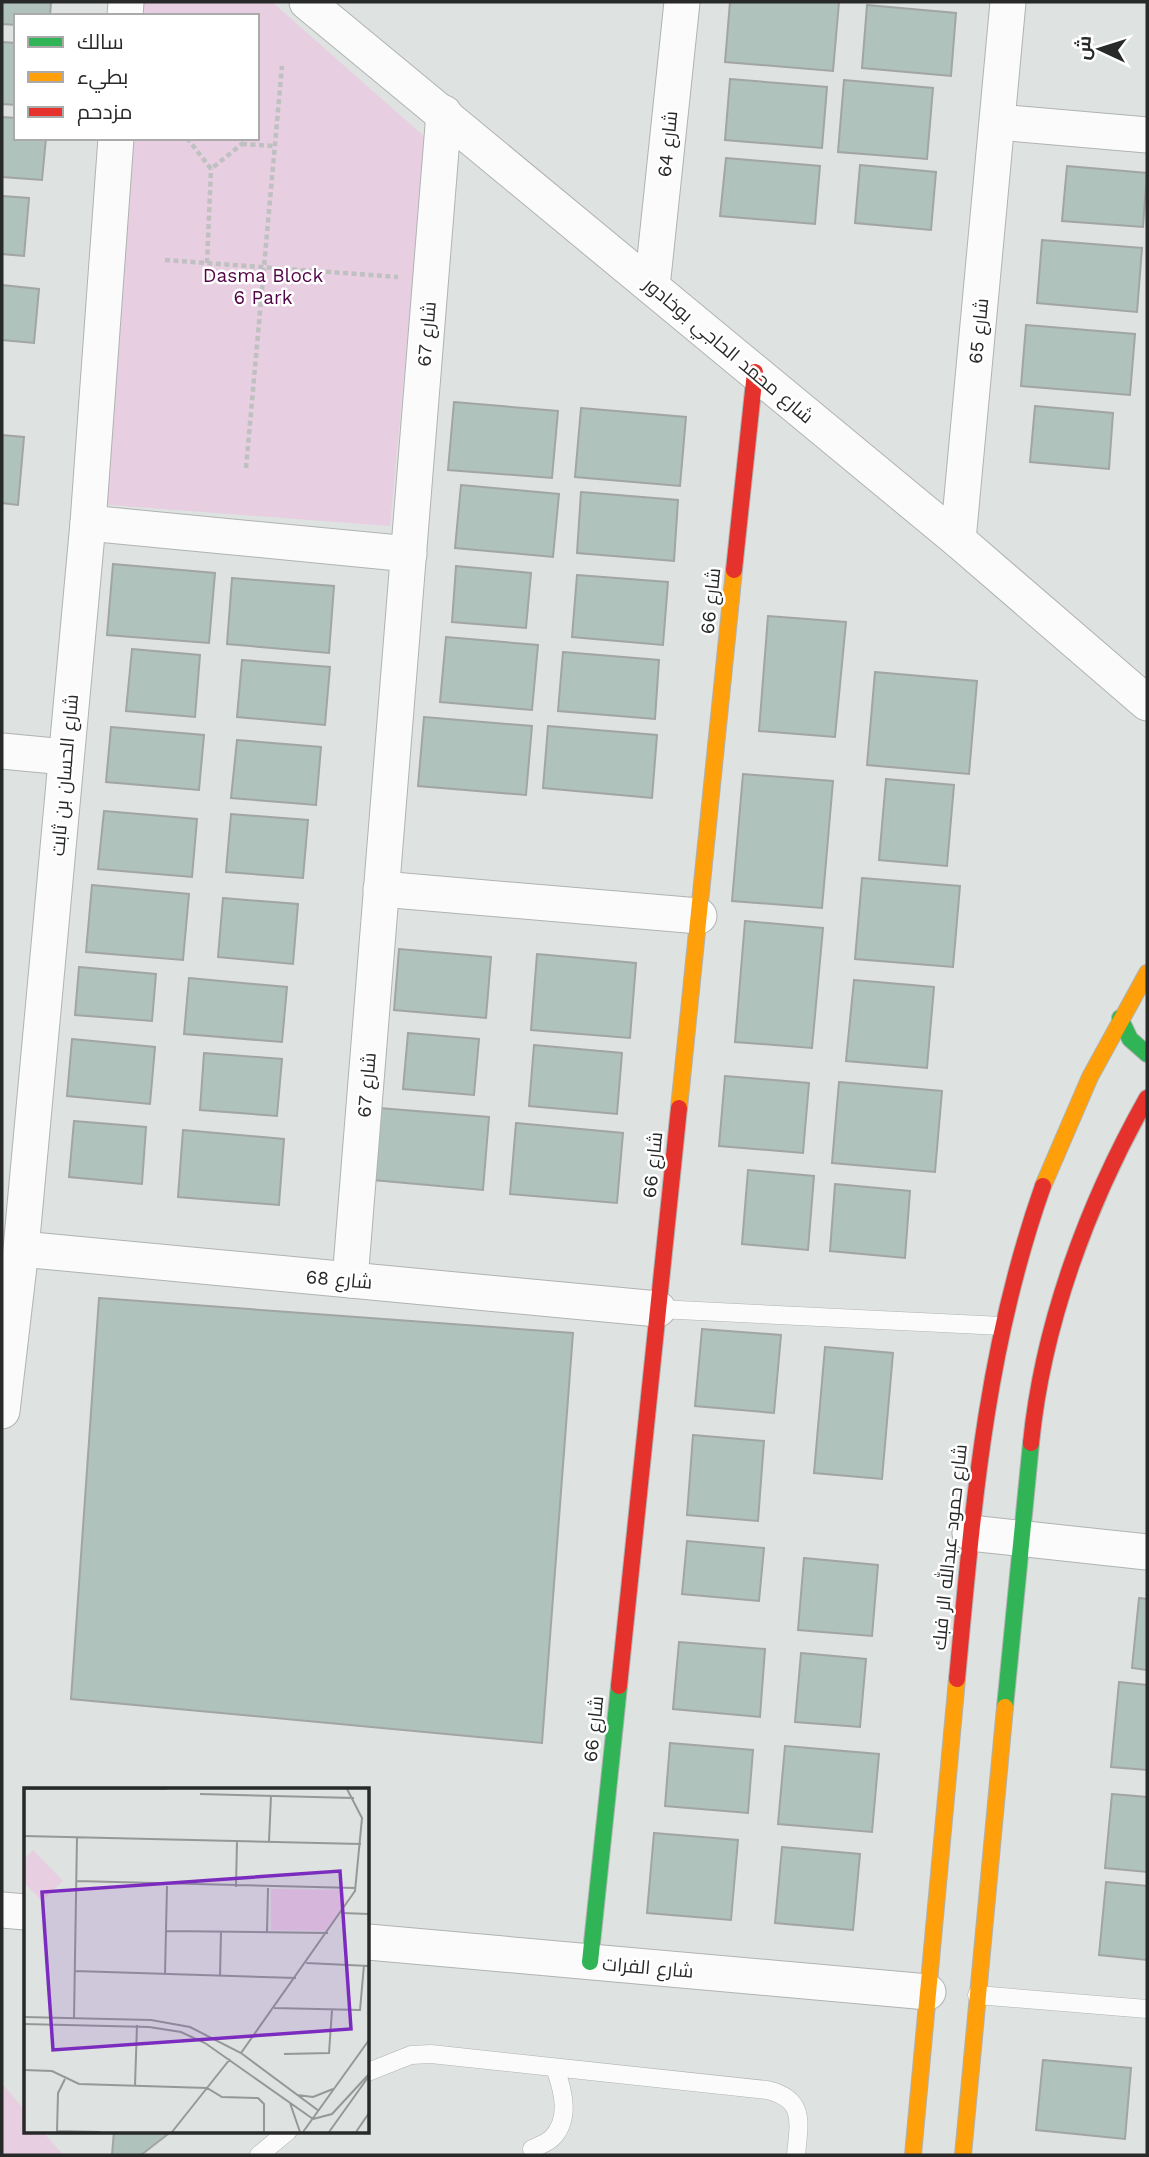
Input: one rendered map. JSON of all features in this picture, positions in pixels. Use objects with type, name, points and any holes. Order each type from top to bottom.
[{"type":"street","name":"شارع محمد الحاجي بوخادور","points":[[307,2],[958,540],[1147,703]]},
{"type":"street","name":"شارع 64","points":[[652,287],[681,2]]},
{"type":"street","name":"شارع 65","points":[[958,540],[1008,2]]},
{"type":"street","name":"شارع 67","points":[[350,1280],[444,113]]},
{"type":"street","points":[[998,122],[1147,135]]},
{"type":"street","name":"شارع الحسان بن ثابت","points":[[2,1411],[21,1250],[88,523],[116,140]]},
{"type":"street","name":"شارع 66","points":[[590,1962],[755,372]]},
{"type":"street","points":[[88,523],[409,554]]},
{"type":"street","points":[[2,751],[65,757]]},
{"type":"street","points":[[381,889],[699,916]]},
{"type":"street","name":"شارع حمود عبدالله الر فبك","points":[[913,2155],[970,1533],[981,1438],[1002,1326],[1025,1239],[1055,1158],[1120,1018],[1147,973]]},
{"type":"street","points":[[1120,1018],[1133,1044],[1147,1054]]},
{"type":"street","points":[[963,2155],[1034,1417],[1042,1374],[1063,1296],[1086,1225],[1129,1128],[1147,1098]]},
{"type":"street","name":"شارع 68","points":[[21,1250],[658,1308]]},
{"type":"street","points":[[970,1533],[1147,1552]]},
{"type":"street","points":[[2,1910],[24,1912]]},
{"type":"street","name":"شارع الفرات","points":[[369,1942],[928,1992]]},
{"type":"lane","points":[[658,1308],[1002,1326]]},
{"type":"lane","points":[[977,1996],[1147,2009]]},
{"type":"lane","points":[[369,2072],[411,2055],[431,2054],[780,2093],[798,2112],[796,2155]]},
{"type":"lane","points":[[531,2149],[551,2138],[560,2126],[564,2111],[564,2093],[555,2068]]},
{"type":"lane","points":[[259,2155],[287,2132]]},
{"type":"path","points":[[246,468],[282,66]]},
{"type":"path","points":[[189,140],[211,169],[207,263]]},
{"type":"path","points":[[239,140],[242,144]]},
{"type":"path","points":[[211,169],[242,144],[274,146]]},
{"type":"path","points":[[165,260],[431,279]]},
{"type":"green space","name":"Dasma Block 6 Park","points":[[138,2],[272,2],[426,138],[390,526],[97,504],[127,140],[259,140],[259,14],[137,14]]},
{"type":"green space","points":[[2,2083],[24,2110],[24,2132],[43,2132],[63,2155],[2,2155]]},
{"type":"building","points":[[2,2],[51,2],[50,14],[14,14],[14,25],[2,24]]},
{"type":"building","points":[[730,2],[839,2],[833,71],[725,62]]},
{"type":"building","points":[[867,5],[956,13],[951,76],[862,68]]},
{"type":"building","points":[[2,42],[14,43],[14,105],[2,104]]},
{"type":"building","points":[[730,79],[827,87],[822,148],[725,140]]},
{"type":"building","points":[[844,80],[933,88],[927,159],[838,152]]},
{"type":"building","points":[[2,117],[14,118],[14,140],[46,140],[42,180],[2,177]]},
{"type":"building","points":[[726,158],[820,166],[815,224],[720,216]]},
{"type":"building","points":[[860,165],[936,172],[931,230],[855,223]]},
{"type":"building","points":[[1067,166],[1147,173],[1143,227],[1062,221]]},
{"type":"building","points":[[2,196],[29,198],[24,256],[2,254]]},
{"type":"building","points":[[1042,240],[1142,248],[1137,312],[1037,303]]},
{"type":"building","points":[[2,285],[39,289],[34,343],[2,340]]},
{"type":"building","points":[[1026,325],[1135,334],[1130,395],[1021,386]]},
{"type":"building","points":[[454,402],[558,411],[552,478],[448,470]]},
{"type":"building","points":[[1035,406],[1113,413],[1109,469],[1030,462]]},
{"type":"building","points":[[581,408],[686,417],[680,486],[575,477]]},
{"type":"building","points":[[2,435],[24,437],[18,505],[2,503]]},
{"type":"building","points":[[461,485],[559,494],[553,557],[455,548]]},
{"type":"building","points":[[581,492],[678,500],[674,561],[577,553]]},
{"type":"building","points":[[113,564],[215,573],[209,643],[107,635]]},
{"type":"building","points":[[456,566],[531,573],[526,628],[452,622]]},
{"type":"building","points":[[577,575],[668,582],[663,645],[572,637]]},
{"type":"building","points":[[232,578],[334,586],[329,653],[227,644]]},
{"type":"building","points":[[768,616],[846,622],[835,737],[759,731]]},
{"type":"building","points":[[446,637],[538,645],[532,710],[440,702]]},
{"type":"building","points":[[132,649],[200,655],[195,717],[126,711]]},
{"type":"building","points":[[563,652],[659,660],[655,719],[558,711]]},
{"type":"building","points":[[242,660],[330,667],[325,725],[237,717]]},
{"type":"building","points":[[875,672],[977,681],[969,774],[867,765]]},
{"type":"building","points":[[424,717],[532,726],[526,795],[418,786]]},
{"type":"building","points":[[548,726],[657,735],[652,798],[543,788]]},
{"type":"building","points":[[111,727],[204,735],[199,790],[106,782]]},
{"type":"building","points":[[237,740],[321,747],[316,805],[231,798]]},
{"type":"building","points":[[743,774],[833,781],[822,908],[732,901]]},
{"type":"building","points":[[886,779],[954,785],[947,866],[879,860]]},
{"type":"building","points":[[104,811],[197,819],[192,877],[98,869]]},
{"type":"building","points":[[231,814],[308,820],[303,878],[226,872]]},
{"type":"building","points":[[862,878],[960,886],[953,967],[855,959]]},
{"type":"building","points":[[92,885],[189,894],[183,960],[86,952]]},
{"type":"building","points":[[223,898],[298,904],[293,964],[218,957]]},
{"type":"building","points":[[745,921],[823,928],[812,1048],[735,1042]]},
{"type":"building","points":[[399,949],[491,957],[486,1018],[394,1010]]},
{"type":"building","points":[[537,954],[636,963],[630,1038],[531,1030]]},
{"type":"building","points":[[79,967],[156,974],[152,1021],[75,1015]]},
{"type":"building","points":[[189,978],[287,987],[282,1042],[184,1034]]},
{"type":"building","points":[[854,980],[934,987],[927,1068],[846,1061]]},
{"type":"building","points":[[408,1033],[479,1039],[474,1095],[403,1089]]},
{"type":"building","points":[[72,1039],[155,1047],[150,1104],[67,1096]]},
{"type":"building","points":[[534,1045],[622,1053],[617,1114],[529,1106]]},
{"type":"building","points":[[204,1053],[282,1059],[277,1116],[200,1110]]},
{"type":"building","points":[[725,1076],[809,1083],[803,1153],[719,1146]]},
{"type":"building","points":[[839,1082],[942,1091],[935,1172],[832,1163]]},
{"type":"building","points":[[379,1108],[489,1117],[483,1190],[373,1180]]},
{"type":"building","points":[[74,1121],[146,1127],[142,1184],[69,1177]]},
{"type":"building","points":[[516,1123],[623,1133],[617,1203],[510,1194]]},
{"type":"building","points":[[183,1130],[284,1139],[279,1205],[178,1197]]},
{"type":"building","points":[[748,1170],[814,1176],[808,1250],[742,1244]]},
{"type":"building","points":[[835,1184],[910,1191],[905,1258],[830,1251]]},
{"type":"building","points":[[99,1298],[573,1333],[542,1743],[71,1699]]},
{"type":"building","points":[[702,1329],[781,1335],[774,1413],[695,1406]]},
{"type":"building","points":[[825,1347],[893,1353],[882,1479],[814,1473]]},
{"type":"building","points":[[693,1435],[764,1441],[758,1521],[687,1515]]},
{"type":"building","points":[[687,1541],[764,1548],[759,1601],[682,1594]]},
{"type":"building","points":[[804,1558],[878,1565],[872,1636],[798,1630]]},
{"type":"building","points":[[1139,1598],[1147,1599],[1147,1670],[1132,1668]]},
{"type":"building","points":[[679,1642],[765,1649],[760,1717],[673,1709]]},
{"type":"building","points":[[801,1653],[866,1659],[860,1727],[795,1722]]},
{"type":"building","points":[[1119,1682],[1147,1685],[1147,1770],[1111,1767]]},
{"type":"building","points":[[670,1743],[753,1750],[748,1813],[665,1806]]},
{"type":"building","points":[[785,1746],[879,1754],[872,1832],[778,1824]]},
{"type":"building","points":[[1112,1794],[1147,1797],[1147,1872],[1105,1868]]},
{"type":"building","points":[[654,1833],[738,1840],[731,1920],[647,1913]]},
{"type":"building","points":[[782,1847],[860,1854],[853,1930],[775,1923]]},
{"type":"building","points":[[1106,1882],[1147,1886],[1147,1960],[1099,1955]]},
{"type":"building","points":[[1043,2060],[1131,2068],[1125,2139],[1036,2130]]},
{"type":"building","points":[[114,2132],[171,2132],[141,2155],[112,2155]]},
{"type":"traffic: fast","points":[[1120,1018],[1130,1039],[1147,1054]]},
{"type":"traffic: fast","points":[[1005,1707],[1031,1443]]},
{"type":"traffic: fast","points":[[590,1962],[619,1686]]},
{"type":"traffic: slow","points":[[679,1108],[734,570]]},
{"type":"traffic: slow","points":[[1043,1186],[1090,1077],[1147,973]]},
{"type":"traffic: slow","points":[[913,2155],[957,1679]]},
{"type":"traffic: slow","points":[[963,2155],[1005,1707]]},
{"type":"traffic: jam","points":[[734,570],[755,372]]},
{"type":"traffic: jam","points":[[1031,1443],[1046,1353],[1071,1265],[1106,1179],[1147,1098]]},
{"type":"traffic: jam","points":[[619,1686],[679,1108]]},
{"type":"traffic: jam","points":[[957,1679],[984,1430],[1007,1308],[1043,1186]]}]
